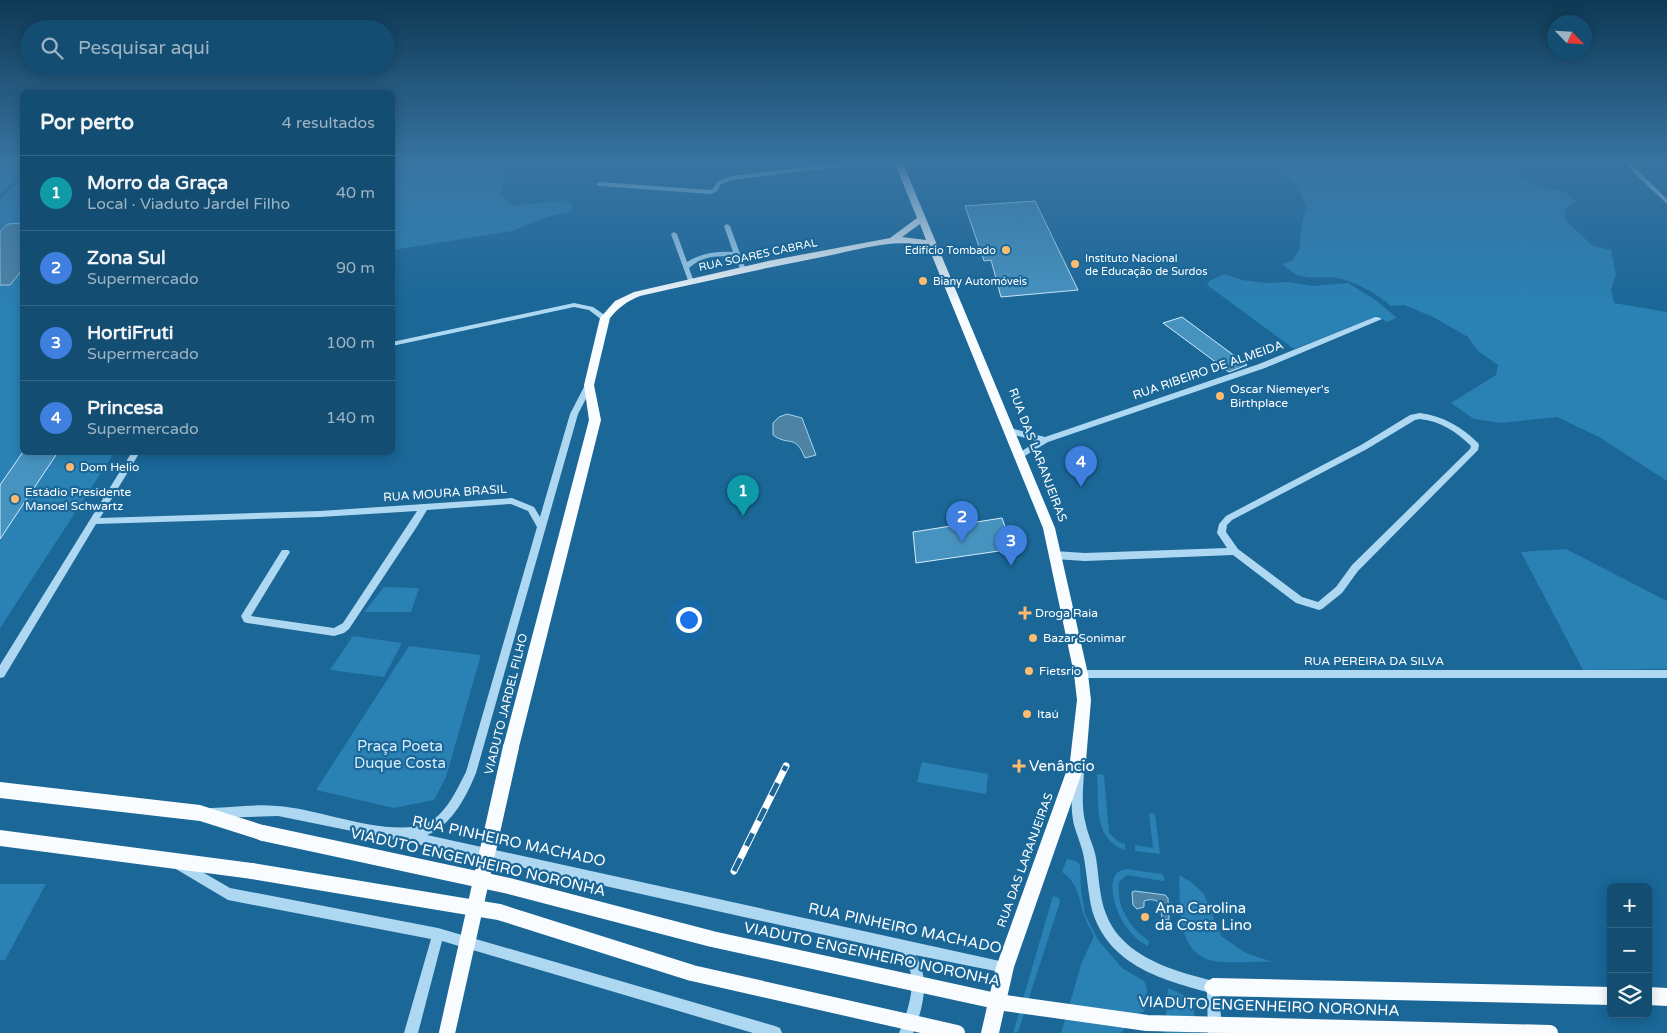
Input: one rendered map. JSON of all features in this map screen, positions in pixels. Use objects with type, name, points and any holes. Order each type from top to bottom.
[{"type":"main road","name":"RUA DAS LARANJEIRAS","points":[[918,209],[1049,528],[1081,674],[1084,700],[1078,760],[1005,967],[990,1033]]},
{"type":"main road","name":"RUA SOARES CABRAL","points":[[605,318],[611,309],[624,299],[636,294],[892,240],[922,218]]},
{"type":"main road","points":[[892,240],[915,240],[934,245]]},
{"type":"main road","points":[[589,385],[605,318]]},
{"type":"main road","name":"VIADUTO JARDEL FILHO","points":[[447,1033],[511,748],[595,420],[589,385]]},
{"type":"main road","name":"RUA PINHEIRO MACHADO","points":[[0,790],[200,813]]},
{"type":"main road","name":"VIADUTO ENGENHEIRO NORONHA","points":[[200,813],[263,833],[509,886],[712,939],[1005,1003],[1147,1023],[1550,1033]]},
{"type":"main road","points":[[0,838],[252,871],[498,912],[692,973],[957,1033]]},
{"type":"main road","points":[[1214,987],[1607,996]]},
{"type":"main road","points":[[1652,996],[1667,997]]},
{"type":"street","points":[[727,226],[743,270]]},
{"type":"street","points":[[674,234],[692,282]]},
{"type":"street","points":[[686,267],[696,259],[703,257],[730,253],[738,255]]},
{"type":"street","points":[[395,343],[574,304],[591,308],[605,318]]},
{"type":"street","name":"RUA RIBEIRO DE ALMEIDA","points":[[1020,455],[1045,440],[1262,366],[1378,319]]},
{"type":"street","points":[[393,834],[428,828],[437,822],[456,802],[471,773],[574,414],[589,385]]},
{"type":"street","points":[[1054,555],[1085,557],[1236,551],[1299,600],[1319,606],[1339,590],[1355,568],[1474,450],[1475,445],[1470,439],[1436,419],[1419,415],[1413,416],[1364,447],[1229,518],[1223,524],[1221,533],[1236,551]]},
{"type":"street","points":[[1010,431],[1045,440]]},
{"type":"street","points":[[0,674],[96,521],[134,455]]},
{"type":"street","name":"RUA MOURA BRASIL","points":[[96,521],[320,514],[512,501],[531,509],[541,526]]},
{"type":"street","points":[[285,552],[246,616],[247,620],[334,632],[341,630],[346,626],[372,588],[424,507]]},
{"type":"street","name":"RUA PEREIRA DA SILVA","points":[[1081,674],[1667,674]]},
{"type":"street","points":[[1078,760],[1078,815],[1089,856],[1101,918],[1108,931],[1127,952],[1159,972],[1214,987],[1215,1033]]},
{"type":"street","name":"RUA PINHEIRO MACHADO","points":[[200,813],[278,811],[393,834],[901,946],[1005,967]]},
{"type":"street","points":[[174,861],[228,894],[438,934],[775,1033]]},
{"type":"street","points":[[411,1033],[438,934]]},
{"type":"street","points":[[901,946],[916,968],[918,980],[912,1022],[906,1033]]},
{"type":"green space","points":[[0,209],[20,209],[20,455],[113,455],[0,628]]},
{"type":"green space","points":[[395,209],[571,209],[571,211],[544,218],[512,231],[395,250]]},
{"type":"green space","points":[[1306,209],[1566,209],[1564,219],[1593,246],[1611,250],[1616,275],[1611,289],[1614,303],[1667,312],[1667,481],[1599,437],[1557,417],[1501,423],[1474,419],[1451,403],[1496,375],[1498,365],[1478,351],[1468,337],[1433,317],[1404,305],[1391,306],[1380,297],[1349,281],[1334,278],[1304,277],[1290,271],[1283,264],[1293,260],[1300,248],[1301,228]]},
{"type":"green space","points":[[1224,274],[1242,280],[1265,283],[1289,282],[1313,286],[1348,283],[1377,301],[1397,318],[1387,322],[1377,316],[1294,349],[1207,285],[1209,281]]},
{"type":"green space","points":[[1566,549],[1667,601],[1667,669],[1583,670],[1521,552]]},
{"type":"green space","points":[[384,587],[419,588],[411,612],[364,612]]},
{"type":"green space","points":[[353,636],[402,643],[384,677],[330,670]]},
{"type":"green space","name":"Praça Poeta Duque Costa","points":[[409,646],[481,655],[446,777],[434,800],[394,808],[316,790]]},
{"type":"green space","points":[[922,762],[988,774],[986,794],[917,782]]},
{"type":"green space","points":[[1097,774],[1104,775],[1109,833],[1119,842],[1125,844],[1125,850],[1107,838],[1103,829],[1098,808]]},
{"type":"green space","points":[[1149,813],[1155,814],[1160,854],[1135,851],[1135,845],[1153,848]]},
{"type":"green space","points":[[1067,859],[1076,861],[1080,865],[1081,890],[1085,914],[1098,940],[1122,968],[1144,981],[1147,988],[1146,1008],[1135,1016],[1121,1033],[1061,1033],[1082,962],[1094,936],[1082,911],[1076,887],[1062,872]]},
{"type":"green space","points":[[1127,869],[1162,874],[1165,880],[1127,875],[1119,882],[1120,900],[1125,916],[1135,929],[1149,941],[1148,946],[1138,940],[1127,928],[1121,919],[1115,903],[1113,893],[1114,877],[1119,871]]},
{"type":"green space","points":[[1179,875],[1191,882],[1204,894],[1221,936],[1246,953],[1273,962],[1214,961],[1201,956],[1192,948],[1186,938],[1183,926]]},
{"type":"green space","points":[[0,884],[46,884],[5,960],[0,960]]},
{"type":"green space","points":[[1053,896],[1059,898],[1060,902],[1018,1032],[1013,1033]]},
{"type":"green space","points":[[1168,988],[1184,996],[1192,1004],[1195,1033],[1165,1033]]},
{"type":"shaded area","points":[[20,223],[20,272],[10,285],[0,285],[0,232],[7,224]]},
{"type":"shaded area","points":[[787,414],[802,418],[816,455],[805,458],[795,443],[773,435],[773,423],[779,417]]},
{"type":"shaded area","points":[[1132,892],[1165,895],[1168,898],[1169,920],[1162,919],[1159,903],[1156,901],[1144,901],[1144,907],[1137,909],[1133,905]]},
{"type":"building","name":"Instituto Nacional de Educação de Surdos","points":[[966,209],[1039,209],[1078,290],[1001,297],[991,260],[984,261]]},
{"type":"building","points":[[1182,317],[1247,365],[1229,372],[1163,323]]},
{"type":"building","points":[[21,455],[56,455],[0,539],[0,485]]},
{"type":"building","points":[[1002,518],[1013,549],[916,563],[913,532]]},
{"type":"railway","points":[[734,871],[786,766]]},
{"type":"place","name":"Edifício Tombado","points":[[1006,250]]},
{"type":"place","name":"Instituto Nacional de Educação de Surdos","points":[[1075,264]]},
{"type":"place","name":"Biany Automóveis","points":[[923,281]]},
{"type":"place","name":"Oscar Niemeyer's Birthplace","points":[[1220,396]]},
{"type":"place","name":"Dom Helio","points":[[70,467]]},
{"type":"place","name":"Princesa","points":[[1081,487]]},
{"type":"place","name":"Estádio Presidente Manoel Schwartz","points":[[15,499]]},
{"type":"place","name":"Morro da Graça","points":[[743,516]]},
{"type":"place","name":"Zona Sul","points":[[962,542]]},
{"type":"place","name":"HortiFruti","points":[[1011,566]]},
{"type":"place","name":"Droga Raia","points":[[1025,613]]},
{"type":"place","name":"Bazar Sonimar","points":[[1033,638]]},
{"type":"place","name":"Fietsrio","points":[[1029,671]]},
{"type":"place","name":"Itaú","points":[[1027,714]]},
{"type":"place","name":"Venâncio","points":[[1019,766]]},
{"type":"place","name":"Ana Carolina da Costa Lino","points":[[1145,917]]}]
